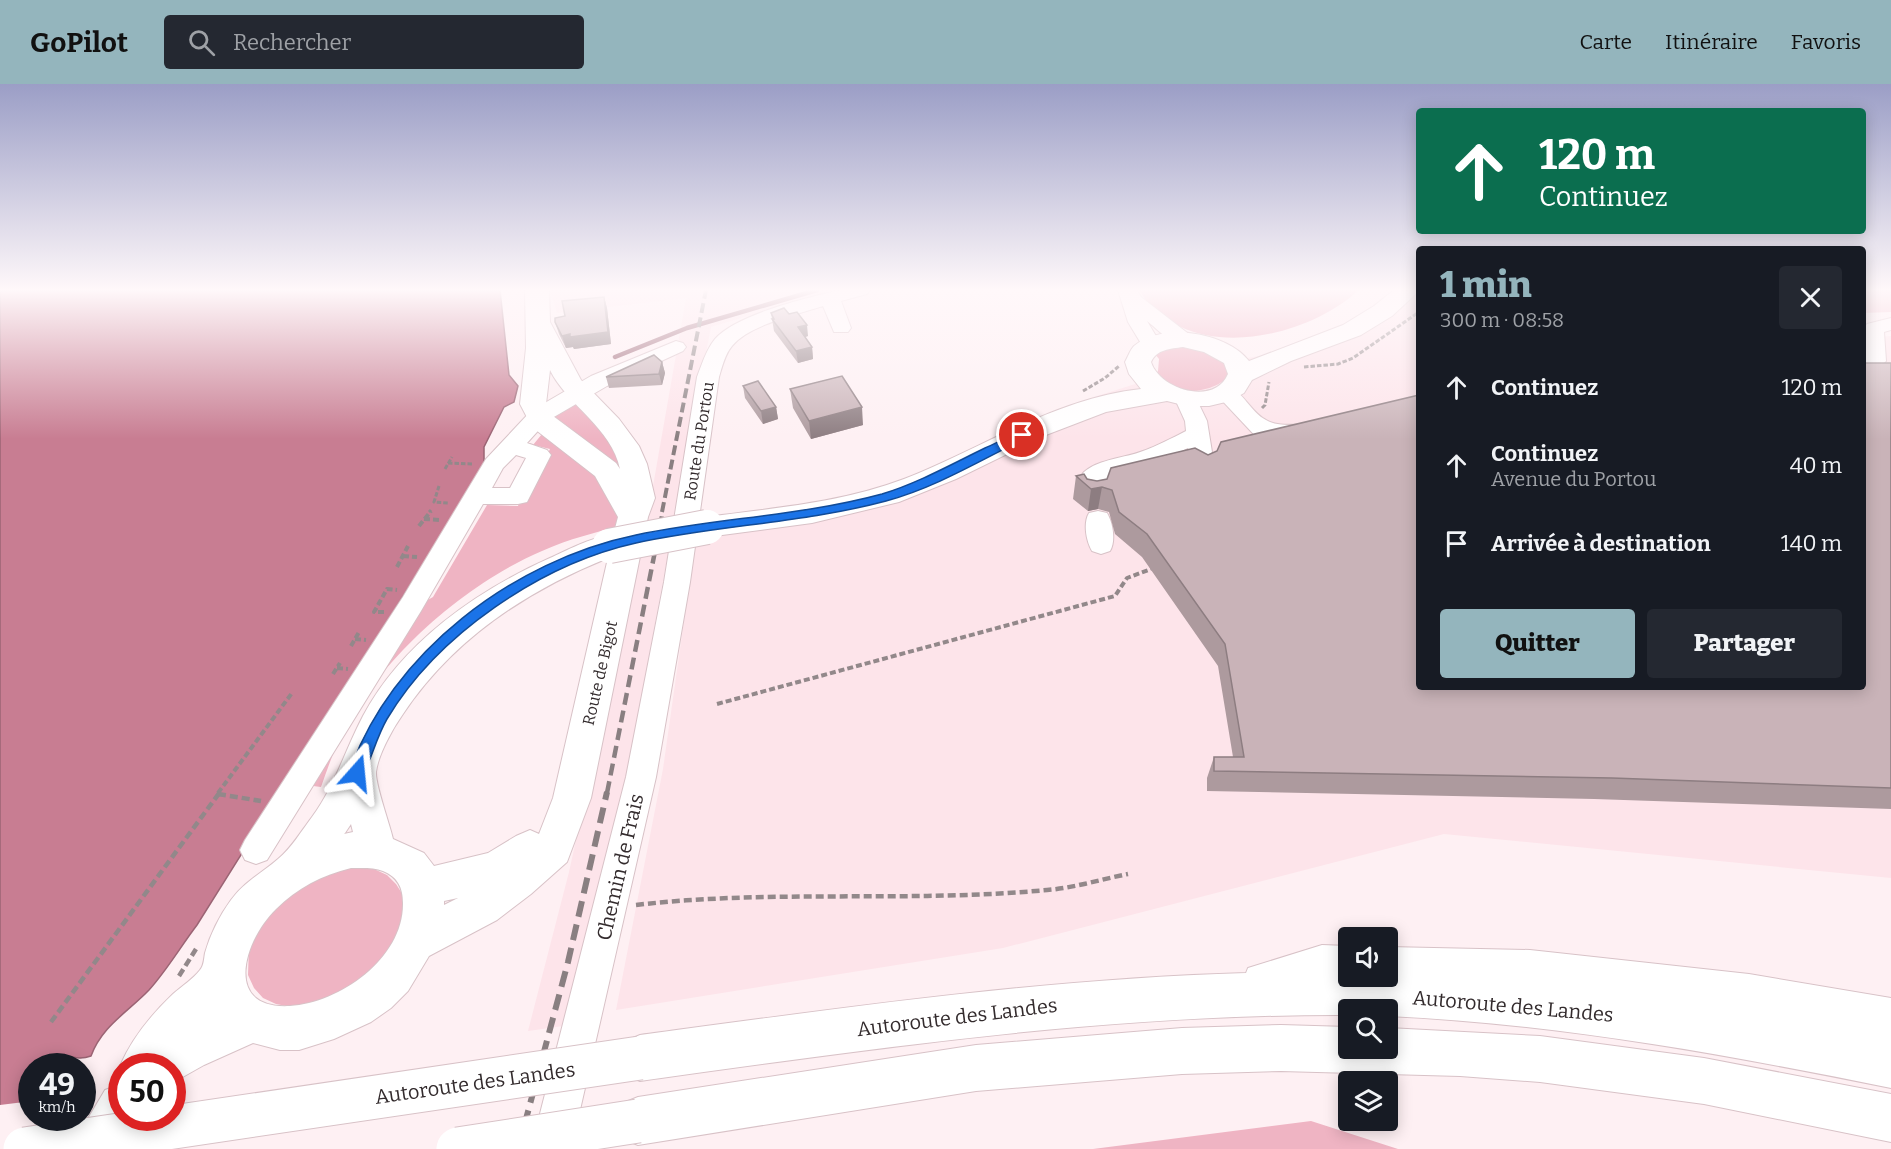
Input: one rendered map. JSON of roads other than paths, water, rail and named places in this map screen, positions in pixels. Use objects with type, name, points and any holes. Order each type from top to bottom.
[{"type":"main road","name":"Route de Bigot","points":[[539,340],[533,392],[533,404],[539,416]]},
{"type":"main road","name":"Route de Bigot","points":[[417,941],[482,906],[517,881],[553,849],[572,798],[633,517],[640,498],[633,464],[616,434],[577,394],[564,375],[547,340]]},
{"type":"main road","points":[[1176,396],[1154,388],[1139,372],[1139,357],[1152,346],[1179,340]]},
{"type":"main road","points":[[1187,340],[1222,350],[1236,362],[1233,384]]},
{"type":"main road","points":[[1222,350],[1268,346],[1295,340]]},
{"type":"main road","points":[[295,869],[342,804],[357,773],[366,744],[383,713],[404,684],[444,640],[481,610],[527,581],[609,546],[707,527],[821,511],[885,497],[956,468],[1060,417],[1110,400],[1176,396],[1208,398],[1282,356],[1326,340]]},
{"type":"main road","points":[[1060,417],[1083,398],[1139,372]]},
{"type":"main road","points":[[539,416],[552,429],[606,470],[633,517]]},
{"type":"main road","points":[[357,773],[376,851]]},
{"type":"main road","points":[[422,888],[498,869],[562,826]]},
{"type":"main road","points":[[376,851],[398,858],[413,871],[422,888],[424,914],[417,941],[400,969],[375,994],[344,1014],[311,1025],[279,1028],[252,1021],[238,1011],[228,996],[223,979],[225,955],[234,930],[250,907],[271,886],[295,869],[323,856],[342,852],[376,851]]},
{"type":"main road","points":[[1224,994],[1322,966],[1338,967]]},
{"type":"main road","points":[[1398,968],[1530,971],[1749,996],[1891,1020]]},
{"type":"main road","points":[[150,1053],[195,1002],[223,979]]},
{"type":"main road","name":"Autoroute des Landes","points":[[25,1149],[640,1058],[961,1014],[1090,1001],[1224,994],[1371,994],[1542,1007],[1724,1031],[1891,1065]]},
{"type":"main road","points":[[181,1053],[252,1021]]},
{"type":"main road","points":[[458,1149],[976,1068],[1182,1051],[1281,1048],[1449,1053],[1540,1059],[1704,1081],[1891,1118]]},
{"type":"main road","points":[[97,1149],[108,1131]]},
{"type":"street","name":"Route du Portou","points":[[677,582],[708,377],[726,340]]},
{"type":"street","points":[[1147,340],[1152,346]]},
{"type":"street","points":[[256,850],[399,623],[464,500],[494,464],[539,416],[599,381],[676,346]]},
{"type":"street","points":[[1233,384],[1257,426],[1281,448]]},
{"type":"street","points":[[1176,396],[1196,421],[1202,467]]},
{"type":"street","points":[[1257,426],[1301,432],[1328,428]]},
{"type":"street","points":[[1094,494],[1092,478],[1150,458],[1198,434]]},
{"type":"street","points":[[464,500],[518,496],[539,455],[511,445]]},
{"type":"street","points":[[1098,519],[1101,545]]},
{"type":"street","name":"Chemin de Frais","points":[[551,1149],[641,777],[677,582]]},
{"type":"waterway","points":[[615,357],[658,340]]},
{"type":"railway","points":[[662,512],[696,340]]},
{"type":"railway","points":[[607,793],[663,511]]},
{"type":"railway","points":[[518,1149],[568,962],[607,792]]}]
